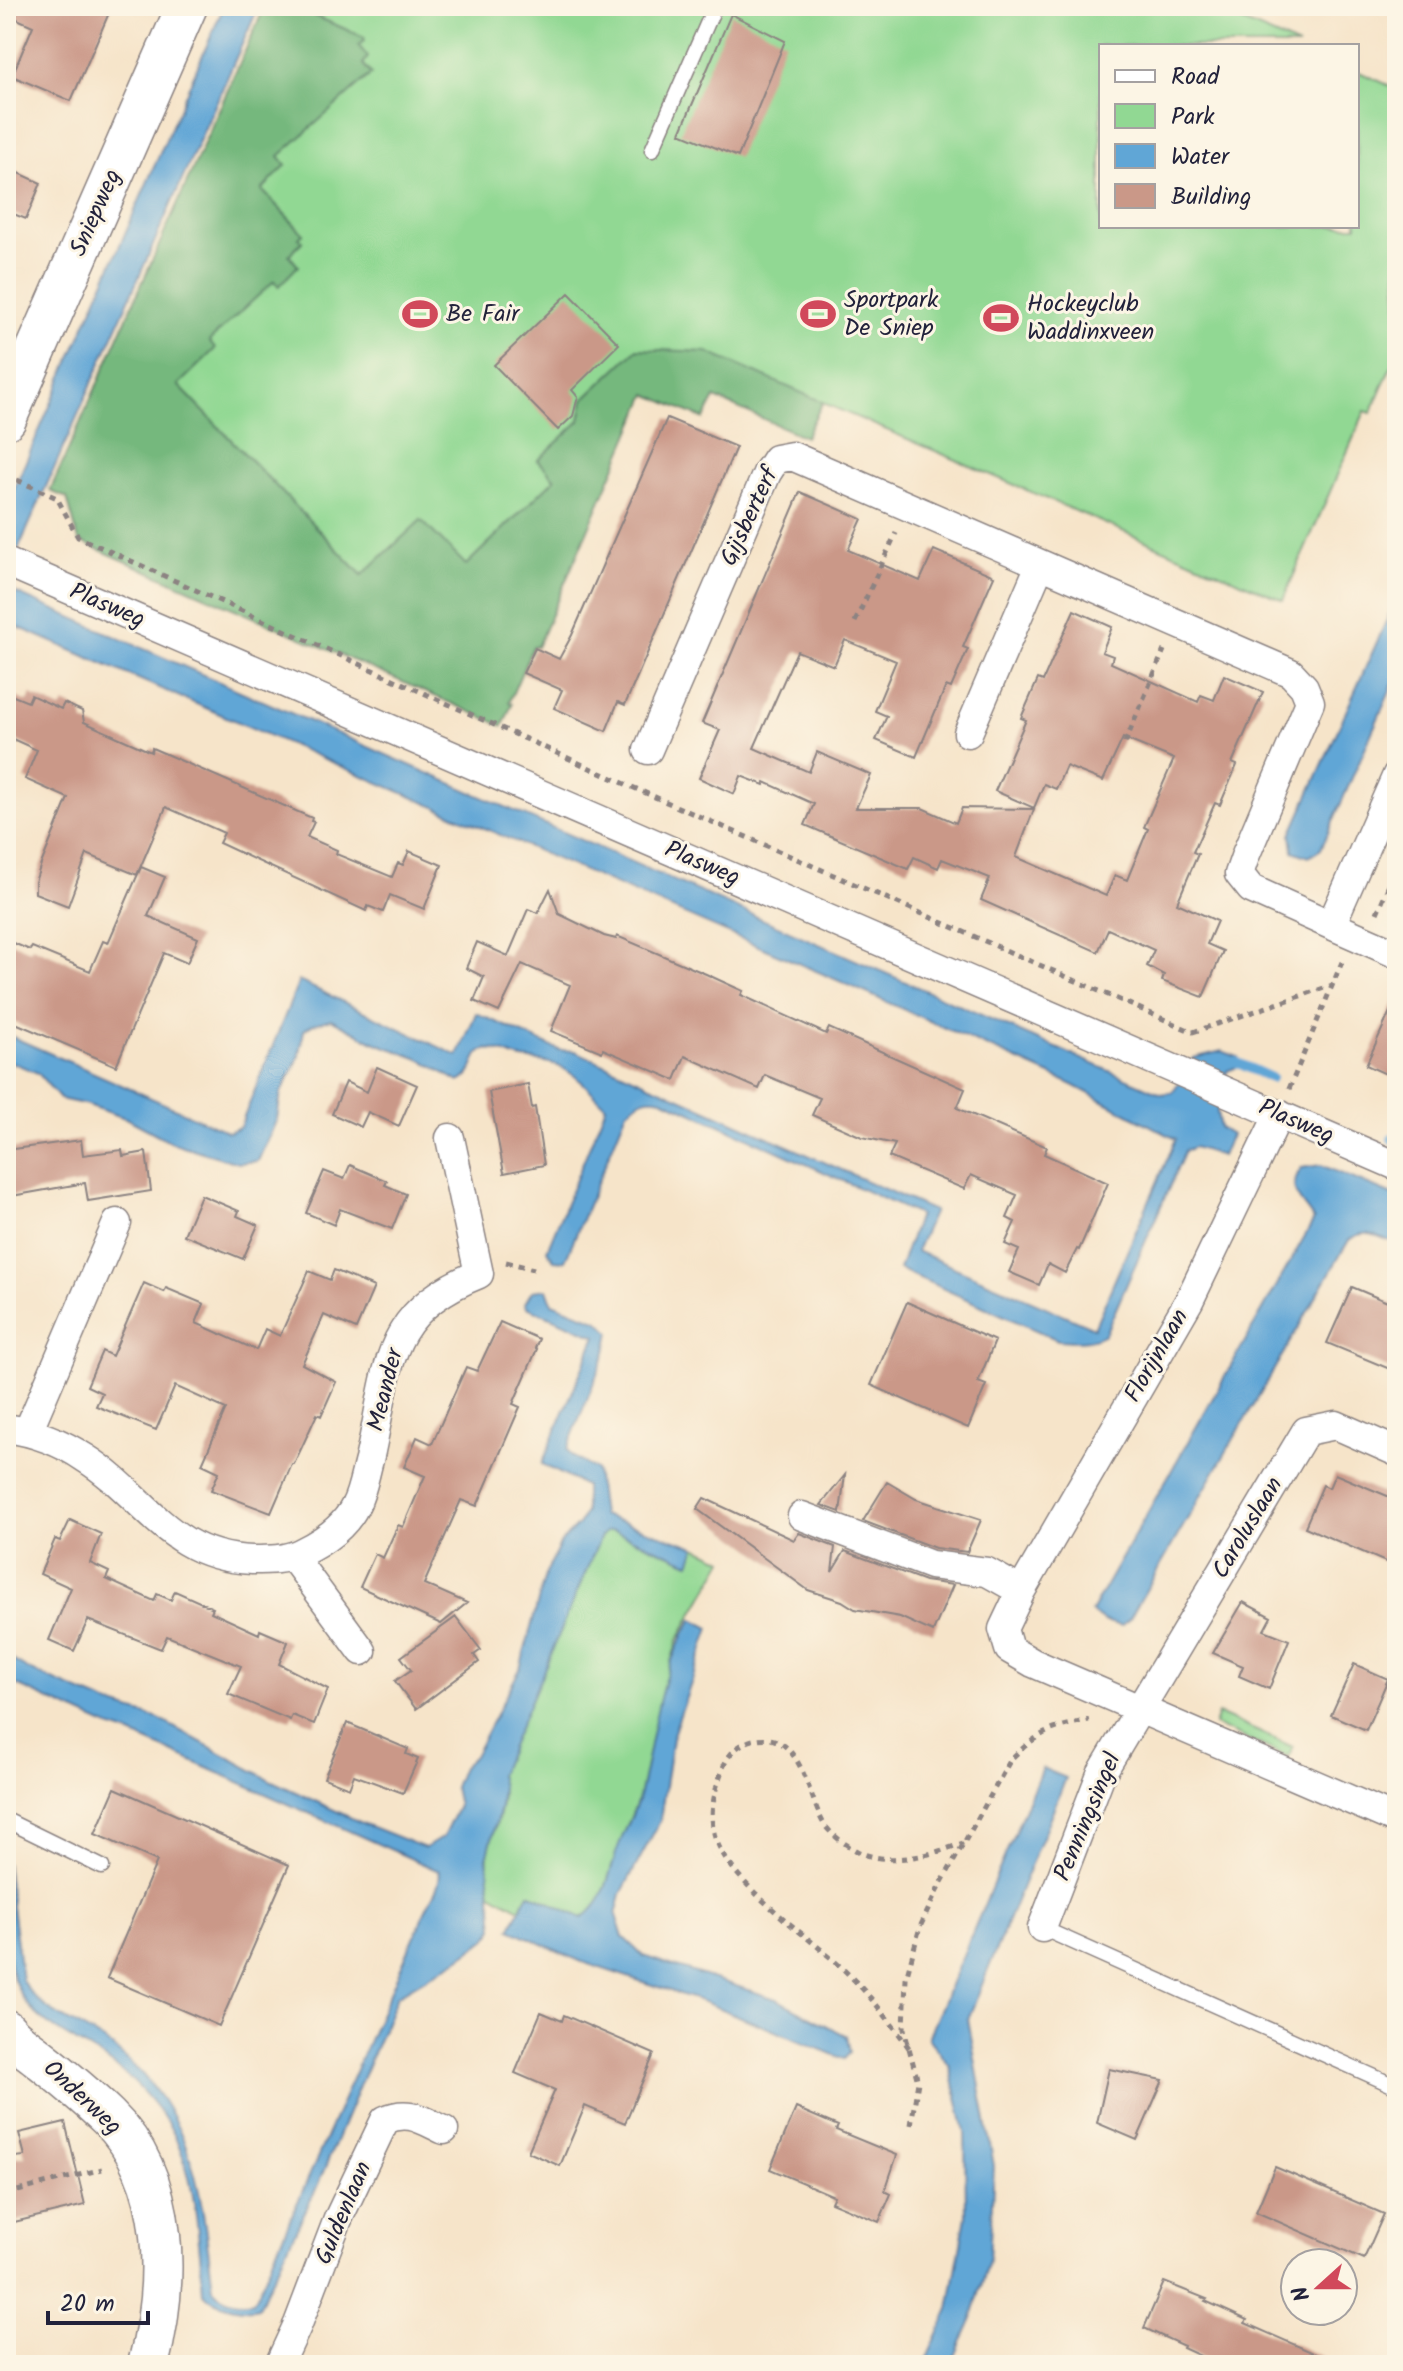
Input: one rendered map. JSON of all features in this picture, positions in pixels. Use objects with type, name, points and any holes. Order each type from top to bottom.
[{"type":"street","name":"Sniepweg","points":[[6,419],[187,6]]},
{"type":"street","name":"Gijsberterf","points":[[648,750],[767,473],[776,459],[792,456],[1291,673],[1304,687],[1310,702],[1239,874],[1251,889],[1350,933]]},
{"type":"street","name":"Plasweg","points":[[10,564],[1397,1166]]},
{"type":"street","points":[[968,733],[1040,565]]},
{"type":"street","points":[[1397,775],[1350,933],[1397,954]]},
{"type":"street","name":"Florijnlaan","points":[[1279,1114],[1189,1301],[1021,1591],[1003,1629],[1009,1649],[1033,1663],[1397,1820]]},
{"type":"street","name":"Meander","points":[[117,1223],[17,1429],[86,1458],[172,1534],[205,1550],[237,1559],[293,1557],[337,1529],[355,1506],[376,1429],[390,1355],[406,1326],[426,1304],[449,1286],[479,1274],[450,1138]]},
{"type":"street","name":"Caroluslaan","points":[[1141,1710],[1306,1431],[1336,1425],[1397,1452]]},
{"type":"street","points":[[802,1516],[931,1565],[987,1572],[1021,1591]]},
{"type":"street","points":[[293,1557],[362,1651]]},
{"type":"street","name":"Penningsingel","points":[[1042,1928],[1101,1774],[1141,1710]]},
{"type":"street","name":"Onderweg","points":[[6,2030],[109,2119],[133,2148],[151,2186],[160,2241],[160,2292],[148,2365]]},
{"type":"street","name":"Guldenlaan","points":[[279,2365],[338,2219],[385,2120],[400,2113],[444,2130]]},
{"type":"lane","points":[[652,150],[715,6]]},
{"type":"lane","points":[[6,1820],[102,1867]]},
{"type":"lane","points":[[1042,1928],[1397,2087]]},
{"type":"path","points":[[8,476],[57,498],[78,537],[632,787],[1193,1032],[1333,985]]},
{"type":"path","points":[[855,622],[908,507]]},
{"type":"path","points":[[1125,743],[1175,623]]},
{"type":"path","points":[[1279,1114],[1333,985],[1350,933],[1397,866]]},
{"type":"path","points":[[911,2125],[918,2082],[904,2029],[906,1978],[920,1927],[963,1843],[1011,1759],[1027,1744],[1050,1728],[1141,1710]]},
{"type":"path","points":[[909,2048],[880,2006],[840,1966],[774,1911],[725,1857],[715,1835],[713,1797],[727,1757],[740,1745],[755,1739],[770,1739],[786,1749],[803,1767],[823,1823],[834,1836],[859,1852],[881,1858],[910,1857],[963,1843]]},
{"type":"path","points":[[6,2194],[138,2159]]},
{"type":"green space","points":[[265,6],[291,6],[364,37],[365,41],[358,45],[368,57],[363,64],[371,74],[279,156],[286,165],[262,190],[303,234],[299,238],[302,241],[289,255],[298,266],[279,286],[274,281],[209,341],[215,349],[178,385],[362,575],[421,520],[466,565],[555,479],[538,460],[580,421],[584,399],[637,349],[707,352],[823,402],[805,437],[715,398],[704,419],[647,394],[537,647],[533,646],[509,702],[512,704],[503,726],[79,541],[67,498],[50,491]]},
{"type":"green space","name":"Sportpark De Sniep","points":[[291,6],[1227,6],[1225,14],[1294,44],[1099,44],[1099,228],[1359,228],[1359,72],[1397,89],[1397,353],[1371,413],[1365,411],[1283,600],[707,353],[637,349],[584,399],[580,421],[538,460],[556,478],[465,566],[362,575],[178,385],[215,349],[208,342],[274,280],[279,285],[298,266],[289,255],[302,242],[299,238],[303,233],[262,190],[286,165],[279,156],[371,74],[363,63],[367,57],[358,45],[364,37]]},
{"type":"green space","points":[[607,1531],[614,1531],[689,1563],[696,1547],[724,1560],[678,1640],[663,1686],[639,1797],[601,1900],[594,1910],[582,1918],[529,1893],[520,1909],[491,1893],[488,1860],[501,1805],[499,1775],[601,1536]]},
{"type":"green space","points":[[1218,1714],[1293,1747],[1289,1757],[1214,1725]]},
{"type":"water","points":[[224,6],[259,6],[6,577],[6,511],[16,484]]},
{"type":"water","points":[[6,585],[16,593],[1162,1094],[1173,1092],[1193,1058],[1222,1051],[1238,1057],[1235,1068],[1227,1071],[1217,1112],[1220,1128],[1231,1135],[1222,1156],[1194,1147],[1185,1151],[1105,1334],[1088,1340],[1070,1341],[1058,1340],[899,1269],[919,1215],[656,1098],[643,1099],[627,1111],[565,1261],[554,1260],[547,1250],[606,1106],[582,1082],[561,1067],[496,1050],[481,1052],[469,1075],[459,1082],[422,1060],[376,1043],[331,1019],[314,1024],[304,1030],[299,1057],[281,1093],[277,1119],[258,1161],[238,1163],[173,1143],[128,1119],[60,1099],[38,1073],[6,1060],[6,1034],[228,1132],[240,1127],[299,981],[458,1056],[476,1013],[559,1050],[575,1051],[934,1211],[916,1251],[1094,1328],[1176,1139],[1073,1085],[844,983],[6,622]]},
{"type":"water","points":[[1397,597],[1397,675],[1321,849],[1309,857],[1293,851],[1291,835]]},
{"type":"water","points":[[1321,1165],[1397,1197],[1397,1244],[1366,1234],[1349,1240],[1130,1618],[1122,1626],[1104,1621],[1091,1612],[1314,1220],[1297,1196],[1296,1177],[1301,1168]]},
{"type":"water","points":[[547,1289],[552,1303],[599,1321],[610,1332],[606,1352],[567,1449],[572,1456],[596,1470],[602,1515],[696,1547],[690,1563],[614,1531],[607,1531],[601,1536],[499,1775],[502,1787],[500,1807],[487,1858],[494,1928],[487,1939],[460,1958],[397,1996],[316,2189],[258,2308],[221,2304],[203,2293],[189,2178],[183,2155],[163,2116],[119,2069],[36,2014],[18,1989],[6,1944],[6,1863],[22,1980],[48,2008],[104,2041],[134,2066],[157,2092],[175,2121],[188,2151],[204,2216],[213,2288],[225,2298],[242,2302],[253,2301],[257,2295],[439,1883],[439,1871],[6,1680],[6,1656],[29,1670],[107,1703],[159,1719],[270,1780],[362,1823],[425,1848],[443,1837],[458,1806],[454,1787],[462,1767],[474,1756],[520,1669],[545,1575],[561,1542],[579,1524],[585,1512],[585,1486],[542,1464],[596,1336],[527,1307],[525,1303],[532,1291]]},
{"type":"water","points":[[693,1619],[710,1628],[672,1738],[660,1821],[621,1894],[616,1915],[623,1937],[643,1956],[776,1999],[847,2036],[850,2053],[844,2059],[704,2002],[582,1962],[510,1929],[529,1893],[582,1918],[596,1905],[638,1800],[659,1703],[672,1660]]},
{"type":"water","points":[[1042,1768],[1066,1778],[968,2019],[994,2166],[989,2260],[972,2318],[951,2365],[924,2365],[949,2309],[966,2216],[965,2132],[950,2066],[928,2038]]},
{"type":"building","points":[[6,6],[112,6],[71,101],[12,76],[33,26],[6,14]]},
{"type":"building","points":[[731,14],[785,41],[738,157],[680,133]]},
{"type":"building","points":[[6,167],[41,183],[26,219],[6,211]]},
{"type":"building","points":[[569,293],[619,344],[572,390],[578,397],[573,416],[558,430],[494,365]]},
{"type":"building","points":[[667,418],[736,447],[625,705],[618,702],[606,731],[554,708],[562,690],[523,673],[535,648],[559,659]]},
{"type":"building","points":[[800,492],[862,519],[848,550],[920,581],[934,550],[994,576],[963,647],[968,649],[951,688],[946,686],[916,757],[876,740],[887,716],[875,711],[896,661],[845,640],[834,666],[797,651],[754,748],[809,772],[817,752],[871,775],[856,808],[922,808],[956,823],[962,808],[1034,809],[1016,857],[1106,896],[1115,875],[1127,880],[1148,829],[1144,827],[1174,759],[1123,738],[1103,781],[1066,766],[1056,789],[1044,784],[1034,808],[995,791],[1026,720],[1021,718],[1038,679],[1043,681],[1074,610],[1112,627],[1102,652],[1113,656],[1111,663],[1198,702],[1201,695],[1214,700],[1224,675],[1263,692],[1232,763],[1237,765],[1220,805],[1215,803],[1193,852],[1198,854],[1177,903],[1217,921],[1207,944],[1223,951],[1203,997],[1162,981],[1164,975],[1147,966],[1154,950],[1108,929],[1098,952],[981,900],[990,878],[942,859],[938,868],[914,857],[908,869],[805,825],[814,804],[765,782],[764,785],[741,776],[734,794],[699,778],[720,730],[702,723]]},
{"type":"building","points":[[6,693],[28,702],[31,695],[61,709],[64,703],[82,711],[84,722],[151,752],[152,748],[312,818],[314,822],[307,837],[337,850],[336,854],[392,877],[398,863],[403,865],[409,851],[442,865],[424,909],[390,895],[383,912],[368,906],[366,911],[219,843],[224,833],[166,807],[137,875],[87,854],[68,906],[35,893],[41,864],[68,798],[25,779],[37,750],[6,736]]},
{"type":"building","points":[[141,867],[165,877],[148,916],[198,938],[187,963],[164,953],[116,1066],[6,1019],[6,940],[30,950],[32,947],[90,971],[103,941],[108,943]]},
{"type":"building","points":[[550,889],[559,914],[604,936],[616,939],[617,936],[706,974],[743,991],[741,995],[826,1034],[829,1028],[965,1089],[957,1108],[1047,1147],[1044,1154],[1108,1183],[1079,1250],[1065,1273],[1048,1264],[1039,1285],[1009,1272],[1019,1250],[1005,1244],[1015,1222],[1007,1218],[1017,1195],[971,1175],[964,1189],[889,1157],[895,1144],[862,1137],[812,1115],[820,1098],[765,1075],[759,1089],[685,1056],[675,1080],[551,1031],[570,985],[522,964],[499,1012],[474,1001],[484,977],[466,968],[477,942],[508,956],[528,909],[538,913]]},
{"type":"building","points":[[1397,996],[1397,1079],[1366,1065]]},
{"type":"building","points":[[377,1067],[417,1085],[399,1126],[368,1112],[361,1127],[332,1114],[346,1082],[367,1092]]},
{"type":"building","points":[[528,1084],[532,1108],[535,1107],[544,1165],[504,1173],[489,1092]]},
{"type":"building","points":[[81,1140],[83,1155],[122,1150],[123,1156],[146,1152],[151,1191],[88,1201],[85,1183],[6,1197],[6,1150]]},
{"type":"building","points":[[350,1165],[387,1181],[385,1185],[406,1194],[392,1229],[340,1209],[334,1225],[306,1213],[324,1171],[344,1179]]},
{"type":"building","points":[[201,1195],[239,1211],[237,1216],[258,1225],[243,1259],[184,1235]]},
{"type":"building","points":[[334,1270],[374,1287],[356,1329],[324,1315],[302,1364],[336,1382],[321,1416],[317,1414],[292,1464],[271,1513],[211,1490],[219,1472],[202,1464],[226,1409],[175,1386],[156,1430],[96,1406],[102,1393],[87,1386],[102,1351],[112,1356],[144,1283],[164,1292],[166,1288],[204,1304],[196,1323],[256,1350],[265,1329],[280,1336],[309,1271],[330,1280]]},
{"type":"building","points":[[1352,1287],[1397,1306],[1397,1372],[1327,1343]]},
{"type":"building","points":[[907,1302],[995,1341],[978,1382],[986,1385],[968,1428],[871,1385]]},
{"type":"building","points":[[500,1322],[539,1339],[513,1404],[520,1407],[477,1506],[461,1500],[424,1584],[467,1603],[441,1624],[360,1587],[375,1554],[383,1558],[398,1525],[403,1527],[425,1476],[404,1467],[417,1437],[432,1444],[466,1367],[477,1371]]},
{"type":"building","points":[[1335,1474],[1397,1500],[1397,1567],[1305,1527],[1323,1485],[1329,1488]]},
{"type":"building","points":[[845,1475],[840,1512],[821,1505]]},
{"type":"building","points":[[887,1482],[916,1499],[981,1520],[967,1552],[935,1548],[863,1521]]},
{"type":"building","points":[[704,1498],[794,1540],[799,1533],[835,1547],[832,1572],[845,1551],[925,1581],[953,1585],[933,1632],[900,1617],[855,1609],[842,1601],[808,1590],[697,1509]]},
{"type":"building","points":[[70,1520],[101,1534],[90,1563],[109,1572],[106,1579],[154,1601],[157,1594],[171,1600],[175,1591],[259,1634],[260,1630],[288,1642],[279,1664],[328,1689],[314,1724],[292,1715],[290,1720],[228,1694],[241,1666],[167,1636],[161,1649],[88,1620],[74,1651],[49,1640],[71,1588],[40,1574],[55,1539],[60,1541]]},
{"type":"building","points":[[1243,1602],[1271,1617],[1264,1630],[1289,1640],[1269,1689],[1239,1676],[1243,1666],[1213,1653]]},
{"type":"building","points":[[456,1617],[481,1650],[474,1655],[479,1662],[416,1709],[395,1681],[411,1670],[401,1657]]},
{"type":"building","points":[[1354,1664],[1388,1679],[1366,1730],[1331,1715]]},
{"type":"building","points":[[347,1723],[408,1749],[406,1754],[418,1759],[403,1793],[354,1775],[349,1788],[324,1778]]},
{"type":"building","points":[[115,1788],[289,1865],[219,2026],[107,1978],[157,1861],[95,1834]]},
{"type":"building","points":[[541,2012],[562,2021],[564,2015],[654,2054],[625,2123],[585,2106],[560,2166],[528,2152],[555,2090],[515,2073]]},
{"type":"building","points":[[1109,2069],[1163,2080],[1137,2140],[1097,2123]]},
{"type":"building","points":[[796,2108],[838,2126],[836,2130],[897,2155],[885,2191],[891,2194],[879,2222],[831,2202],[834,2196],[770,2169]]},
{"type":"building","points":[[65,2122],[85,2205],[6,2224],[6,2158],[25,2156],[19,2133]]},
{"type":"building","points":[[1275,2167],[1384,2214],[1364,2259],[1359,2257],[1359,2247],[1336,2247],[1256,2212]]},
{"type":"building","points":[[1164,2282],[1207,2299],[1205,2301],[1247,2320],[1245,2323],[1341,2365],[1220,2365],[1183,2348],[1144,2328]]},
{"type":"waterway","points":[[1236,1062],[1271,1078]]},
{"type":"waterway","points":[[1392,1139],[1397,1141]]},
{"type":"place","name":"Be Fair","points":[[420,314]]},
{"type":"place","name":"Sportpark De Sniep","points":[[818,314]]},
{"type":"place","name":"Hockeyclub Waddinxveen","points":[[1001,318]]}]
